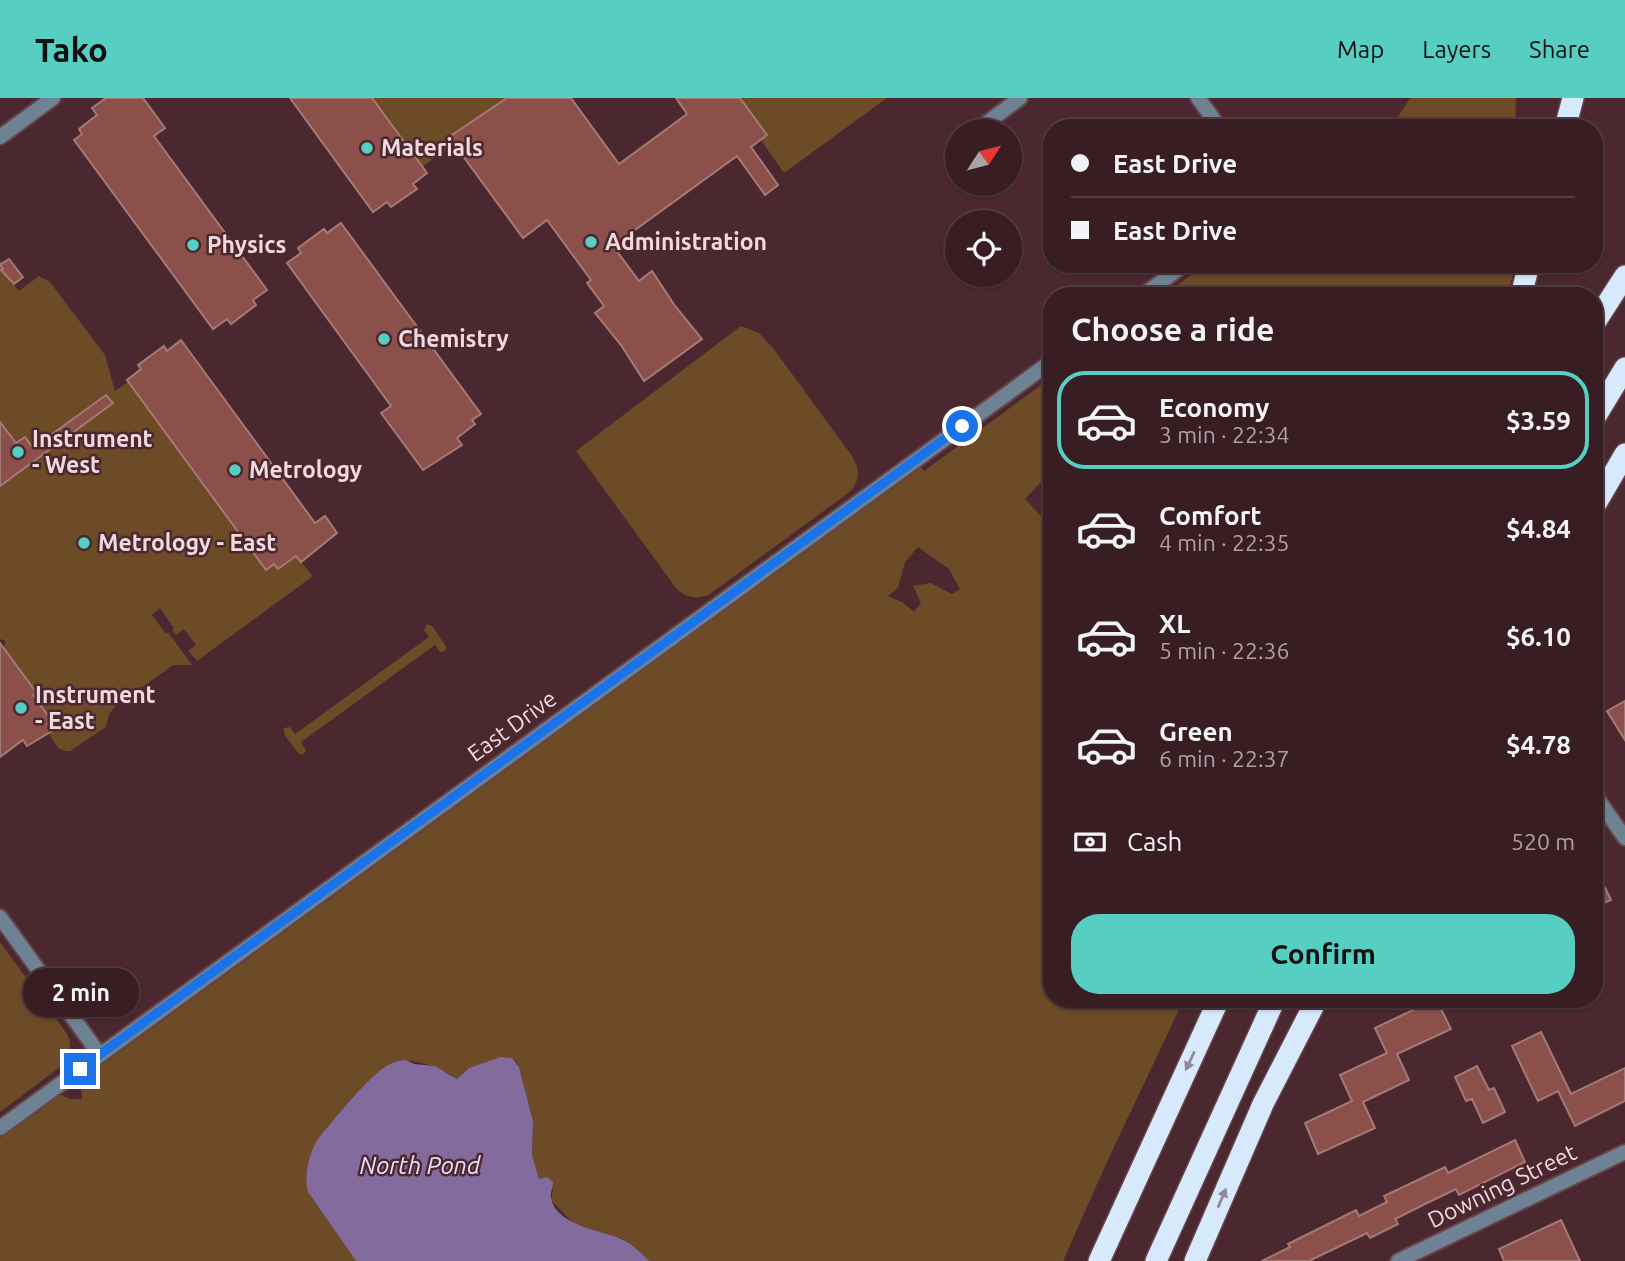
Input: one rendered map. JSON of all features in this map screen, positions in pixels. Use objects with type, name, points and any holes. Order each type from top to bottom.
[{"type":"highway","points":[[1567,119],[1573,98]]},
{"type":"highway","points":[[1603,310],[1625,276]]},
{"type":"highway","points":[[1603,404],[1625,368]]},
{"type":"highway","points":[[1603,468],[1625,435]]},
{"type":"highway","points":[[1603,492],[1625,454]]},
{"type":"highway","points":[[1099,1261],[1215,1008]]},
{"type":"highway","points":[[1156,1261],[1271,1008]]},
{"type":"highway","points":[[1195,1261],[1264,1104],[1312,1008]]},
{"type":"street","points":[[0,137],[53,98]]},
{"type":"street","points":[[992,119],[1020,98]]},
{"type":"street","points":[[1198,98],[1213,119]]},
{"type":"street","points":[[1154,287],[1173,273]]},
{"type":"street","name":"East Drive","points":[[0,1128],[1043,368]]},
{"type":"street","points":[[1603,807],[1625,838]]},
{"type":"street","points":[[0,918],[100,1055]]},
{"type":"street","name":"Downing Street","points":[[1398,1261],[1625,1152]]},
{"type":"shaded area","points":[[372,98],[507,98],[450,137],[454,143],[422,167]]},
{"type":"shaded area","points":[[887,98],[784,173],[761,140],[741,100]]},
{"type":"shaded area","points":[[1410,98],[1516,98],[1515,119],[1397,119]]},
{"type":"shaded area","points":[[0,260],[3,264],[2,271],[19,291],[39,276],[50,282],[105,355],[115,391],[128,382],[266,570],[274,564],[278,569],[296,556],[313,576],[197,661],[188,651],[196,645],[184,629],[176,635],[160,608],[152,615],[192,665],[173,665],[122,702],[112,689],[107,692],[116,706],[109,714],[106,727],[70,751],[59,748],[49,734],[52,731],[47,724],[51,721],[33,695],[40,688],[37,684],[29,689],[4,648],[5,641],[0,639],[0,486],[112,403],[106,395],[33,448],[25,437],[16,443],[0,422]]},
{"type":"shaded area","points":[[1194,273],[1513,273],[1510,287],[1175,287]]},
{"type":"shaded area","points":[[741,326],[759,333],[773,348],[852,456],[858,476],[855,485],[847,494],[710,594],[692,597],[676,588],[576,451]]},
{"type":"shaded area","points":[[1043,384],[1043,480],[1025,499],[1043,518],[1043,1008],[1180,1008],[1063,1261],[649,1261],[621,1238],[574,1224],[551,1200],[553,1189],[545,1178],[539,1179],[532,1155],[533,1121],[519,1067],[516,1061],[507,1057],[469,1068],[457,1079],[429,1065],[398,1061],[366,1084],[324,1131],[310,1159],[307,1173],[308,1192],[356,1261],[0,1261],[0,1138],[60,1094],[70,1099],[82,1099],[81,1088],[71,1087],[921,467],[924,471]],"holes":[[[918,547],[949,569],[960,589],[952,594],[931,583],[913,586],[921,603],[914,612],[902,602],[888,596],[898,588],[905,562]]]},
{"type":"shaded area","points":[[427,624],[432,626],[446,646],[445,651],[440,652],[435,645],[301,742],[306,751],[302,755],[298,753],[284,734],[284,728],[290,727],[295,734],[429,637],[424,630]]},
{"type":"shaded area","points":[[0,942],[65,1031],[70,1045],[60,1067],[0,1112]]},
{"type":"water","name":"North Pond","points":[[501,1057],[512,1058],[519,1067],[533,1121],[532,1155],[539,1179],[547,1177],[553,1182],[551,1196],[555,1207],[561,1215],[580,1225],[627,1242],[649,1261],[356,1261],[308,1192],[307,1174],[315,1144],[348,1103],[369,1081],[392,1063],[406,1060],[414,1064],[435,1066],[457,1079],[469,1068]]},
{"type":"building","name":"Physics","points":[[106,98],[143,98],[165,128],[154,136],[267,290],[253,300],[256,305],[231,324],[227,319],[213,329],[74,140],[82,134],[79,129],[97,115],[92,108]]},
{"type":"building","name":"Materials","points":[[290,98],[372,98],[427,173],[413,184],[417,189],[391,207],[387,202],[373,212]]},
{"type":"building","name":"Administration","points":[[507,98],[571,98],[619,164],[687,114],[676,98],[740,98],[767,135],[751,147],[778,185],[765,195],[737,156],[613,246],[639,281],[652,271],[675,306],[702,339],[644,381],[621,345],[595,313],[604,306],[587,283],[591,280],[547,220],[523,238],[449,137]]},
{"type":"building","name":"Chemistry","points":[[341,223],[481,414],[472,420],[475,424],[457,438],[462,445],[423,470],[381,413],[391,406],[287,263],[301,253],[298,248],[324,229],[327,233]]},
{"type":"building","points":[[9,259],[23,277],[14,284],[1,270],[3,269],[0,265]]},
{"type":"building","name":"Metrology","points":[[181,340],[315,523],[325,516],[337,533],[301,562],[296,556],[278,569],[274,564],[266,570],[127,380],[141,369],[138,365],[164,346],[167,351]]},
{"type":"building","points":[[106,395],[113,403],[0,486],[0,422],[16,443],[25,437],[33,448]]},
{"type":"building","name":"Instrument - East","points":[[0,643],[36,692],[33,695],[52,721],[47,724],[52,731],[27,746],[23,740],[0,757]]},
{"type":"building","points":[[1625,701],[1625,740],[1607,711]]},
{"type":"building","points":[[1603,884],[1611,900],[1603,903]]},
{"type":"building","points":[[1417,1008],[1440,1008],[1451,1029],[1397,1054],[1409,1080],[1363,1102],[1375,1128],[1318,1154],[1305,1123],[1352,1101],[1340,1075],[1387,1053],[1375,1028]]},
{"type":"building","points":[[1541,1032],[1571,1094],[1625,1068],[1625,1101],[1575,1126],[1558,1091],[1538,1101],[1512,1046]]},
{"type":"building","points":[[1477,1066],[1489,1090],[1494,1088],[1505,1112],[1483,1123],[1472,1099],[1466,1101],[1455,1077]]},
{"type":"building","points":[[1515,1140],[1525,1162],[1459,1195],[1456,1189],[1425,1204],[1395,1219],[1398,1224],[1370,1238],[1367,1233],[1309,1261],[1262,1261],[1290,1247],[1288,1244],[1356,1210],[1359,1216],[1387,1202],[1384,1196],[1445,1167],[1448,1173]]},
{"type":"building","points":[[1561,1220],[1580,1261],[1504,1261],[1499,1249]]},
{"type":"place","name":"Materials","points":[[367,148]]},
{"type":"place","name":"Administration","points":[[591,242]]},
{"type":"place","name":"Physics","points":[[193,245]]},
{"type":"place","name":"Chemistry","points":[[384,339]]},
{"type":"place","name":"Instrument - West","points":[[18,452]]},
{"type":"place","name":"Metrology","points":[[235,470]]},
{"type":"place","name":"Metrology - East","points":[[84,543]]},
{"type":"place","name":"Instrument - East","points":[[21,708]]},
{"type":"route","points":[[80,1069],[962,426]]}]
